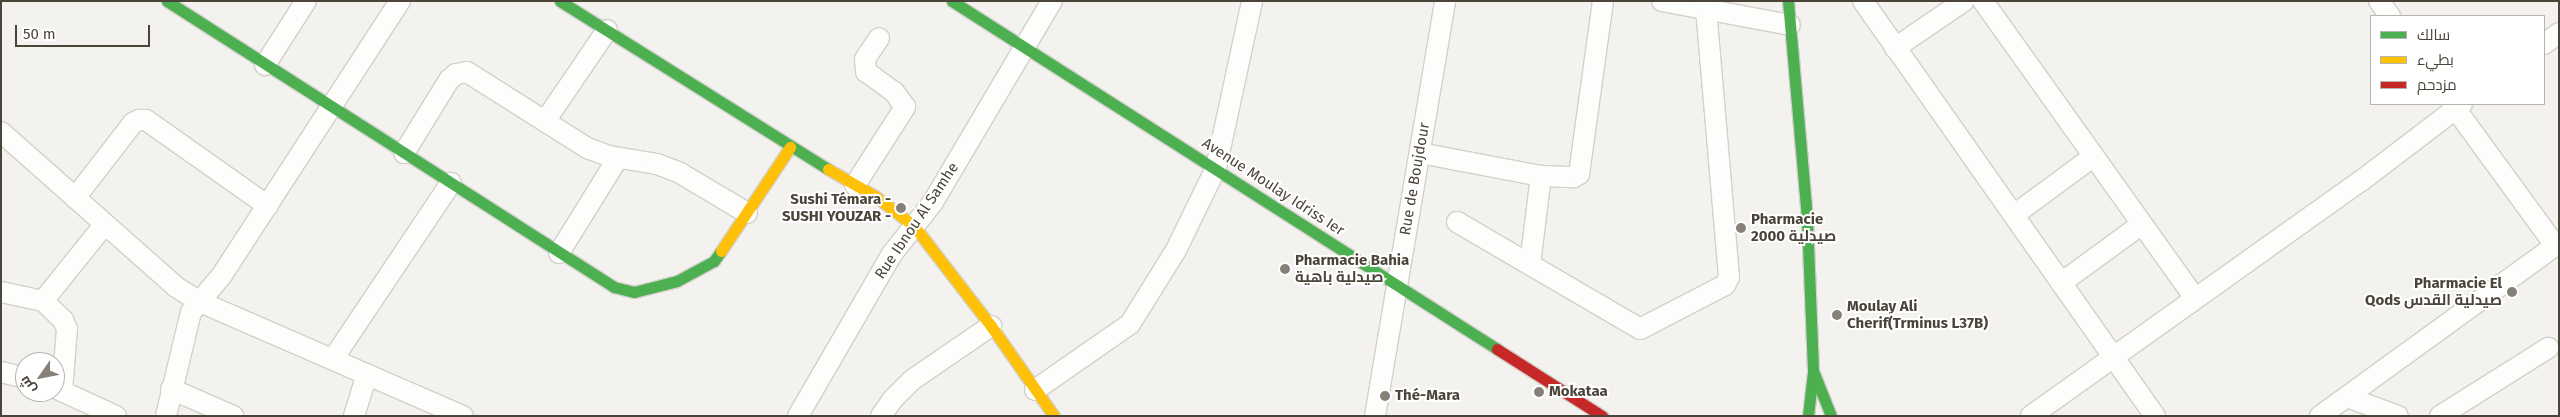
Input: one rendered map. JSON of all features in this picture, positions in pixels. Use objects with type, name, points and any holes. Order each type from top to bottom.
[{"type":"street","points":[[167,1],[332,109],[559,253],[614,287],[634,292],[648,290],[677,281],[714,261],[790,147]]},
{"type":"street","points":[[265,65],[306,1]]},
{"type":"street","points":[[166,416],[186,324],[198,301],[222,275],[332,109],[400,1]]},
{"type":"street","points":[[560,1],[790,147],[854,185],[914,226],[991,326],[1052,415]]},
{"type":"street","name":"Avenue Moulay Idriss Ier","points":[[952,1],[1602,416]]},
{"type":"street","name":"Rue Ibnou Al Samhe","points":[[798,416],[892,254],[933,202],[1052,1]]},
{"type":"street","points":[[1035,390],[1118,335],[1138,315],[1176,250],[1216,168],[1252,1]]},
{"type":"street","name":"Rue de Boujdour","points":[[1376,416],[1445,1]]},
{"type":"street","points":[[1420,153],[1541,176],[1574,177],[1582,166],[1603,1]]},
{"type":"street","points":[[1662,1],[1790,25]]},
{"type":"street","points":[[1788,1],[1804,167],[1813,372],[1808,416]]},
{"type":"street","points":[[1863,1],[2154,416]]},
{"type":"street","points":[[1895,48],[1964,1]]},
{"type":"street","points":[[1983,1],[2195,298]]},
{"type":"street","points":[[2379,1],[2389,15]]},
{"type":"street","points":[[1457,222],[1640,329],[1725,284],[1729,277],[1706,8]]},
{"type":"street","points":[[545,121],[607,30]]},
{"type":"street","points":[[2545,43],[2559,33]]},
{"type":"street","points":[[854,185],[905,107],[894,92],[866,72],[866,59],[879,38]]},
{"type":"street","points":[[404,153],[449,80],[462,72],[481,79],[587,148],[618,158],[657,164],[680,173],[747,213]]},
{"type":"street","points":[[2031,416],[2361,181],[2456,105],[2557,244],[2320,416]]},
{"type":"street","points":[[75,198],[133,123],[139,120],[146,120],[268,206]]},
{"type":"street","points":[[1,132],[176,287],[198,301],[462,416]]},
{"type":"street","points":[[2014,215],[2094,156]]},
{"type":"street","points":[[559,253],[618,158]]},
{"type":"street","points":[[1530,264],[1541,176]]},
{"type":"street","points":[[333,359],[451,183]]},
{"type":"street","points":[[2061,283],[2142,224]]},
{"type":"street","points":[[43,301],[104,225]]},
{"type":"street","points":[[1,292],[43,301],[64,320],[67,329],[64,352]]},
{"type":"street","points":[[881,416],[892,400],[912,380],[991,326]]},
{"type":"street","points":[[2440,416],[2548,348]]},
{"type":"street","points":[[1,372],[15,376]]},
{"type":"street","points":[[1813,372],[1831,416]]},
{"type":"street","points":[[354,416],[367,374]]},
{"type":"street","points":[[172,389],[233,416]]},
{"type":"street","points":[[65,393],[116,416]]},
{"type":"street","points":[[2347,397],[2398,416]]},
{"type":"traffic: fast","points":[[167,1],[614,287],[634,292],[677,281],[714,261],[721,251]]},
{"type":"traffic: fast","points":[[560,1],[828,169]]},
{"type":"traffic: fast","points":[[952,1],[1497,349]]},
{"type":"traffic: fast","points":[[1788,1],[1807,220],[1813,372],[1808,416]]},
{"type":"traffic: fast","points":[[1814,373],[1831,416]]},
{"type":"traffic: slow","points":[[721,251],[790,147]]},
{"type":"traffic: slow","points":[[828,169],[875,196],[914,226],[991,326],[1054,416]]},
{"type":"traffic: jam","points":[[1497,349],[1602,416]]},
{"type":"place","name":"Sushi Témara - SUSHI YOUZAR -","points":[[901,208]]},
{"type":"place","name":"Pharmacie 2000 صيدلية","points":[[1741,228]]},
{"type":"place","name":"Pharmacie Bahia صيدلية باهية","points":[[1285,269]]},
{"type":"place","name":"Pharmacie El Qods صيدلية القدس","points":[[2512,292]]},
{"type":"place","name":"Moulay Ali Cherif(Trminus L37B)","points":[[1837,315]]},
{"type":"place","name":"Mokataa","points":[[1539,392]]},
{"type":"place","name":"Thé-Mara","points":[[1385,396]]}]
